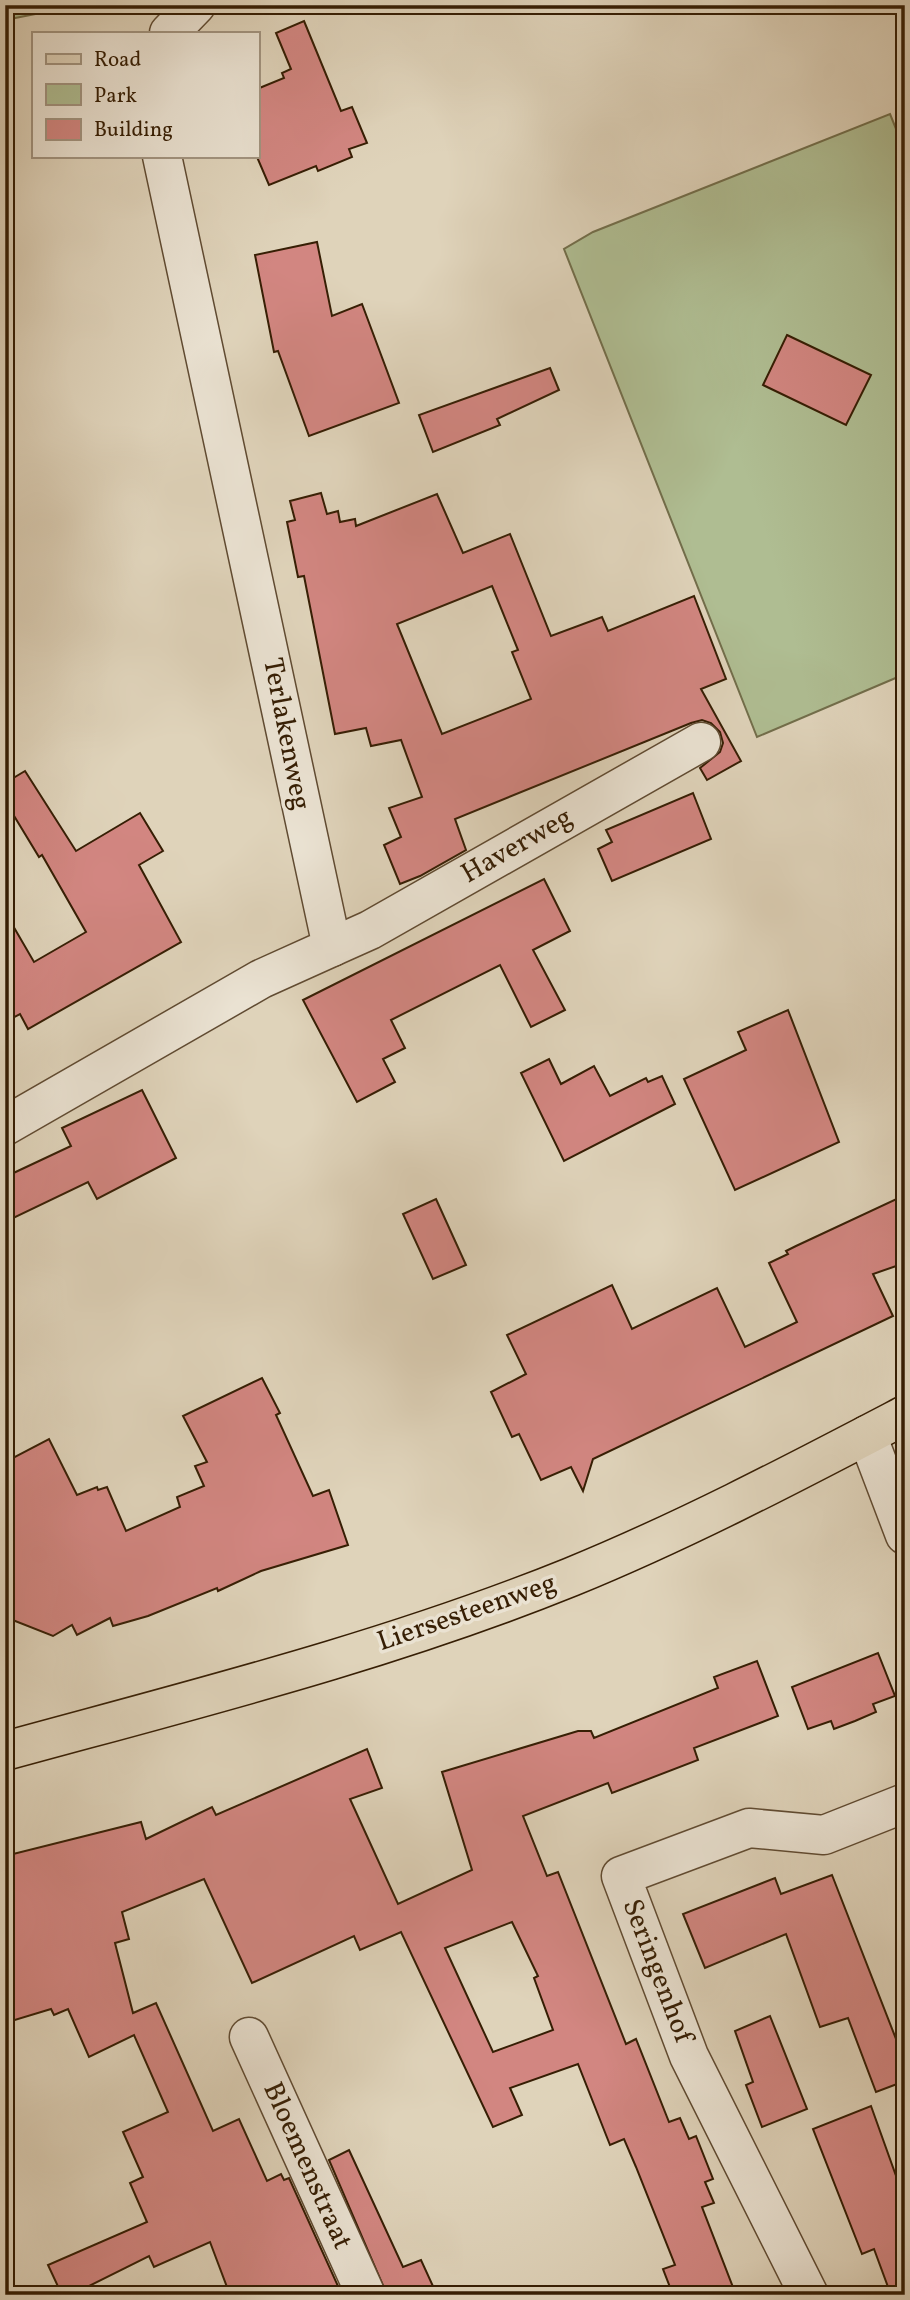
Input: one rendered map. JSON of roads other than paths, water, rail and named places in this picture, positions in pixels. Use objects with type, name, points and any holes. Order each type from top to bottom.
[{"type":"main road","name":"Liersesteenweg","points":[[5,1751],[278,1676],[442,1625],[572,1576],[692,1523],[905,1415]]},
{"type":"street","points":[[170,32],[196,5]]},
{"type":"street","name":"Terlakenweg","points":[[162,158],[332,947]]},
{"type":"street","name":"Haverweg","points":[[332,947],[423,901],[701,742]]},
{"type":"street","points":[[5,1126],[261,979],[332,947]]},
{"type":"street","points":[[867,1435],[905,1535]]},
{"type":"street","name":"Seringenhof","points":[[808,2295],[762,2195],[689,2056],[621,1876],[748,1828],[824,1835],[905,1803]]},
{"type":"street","name":"Bloemenstraat","points":[[249,2037],[366,2295]]}]
